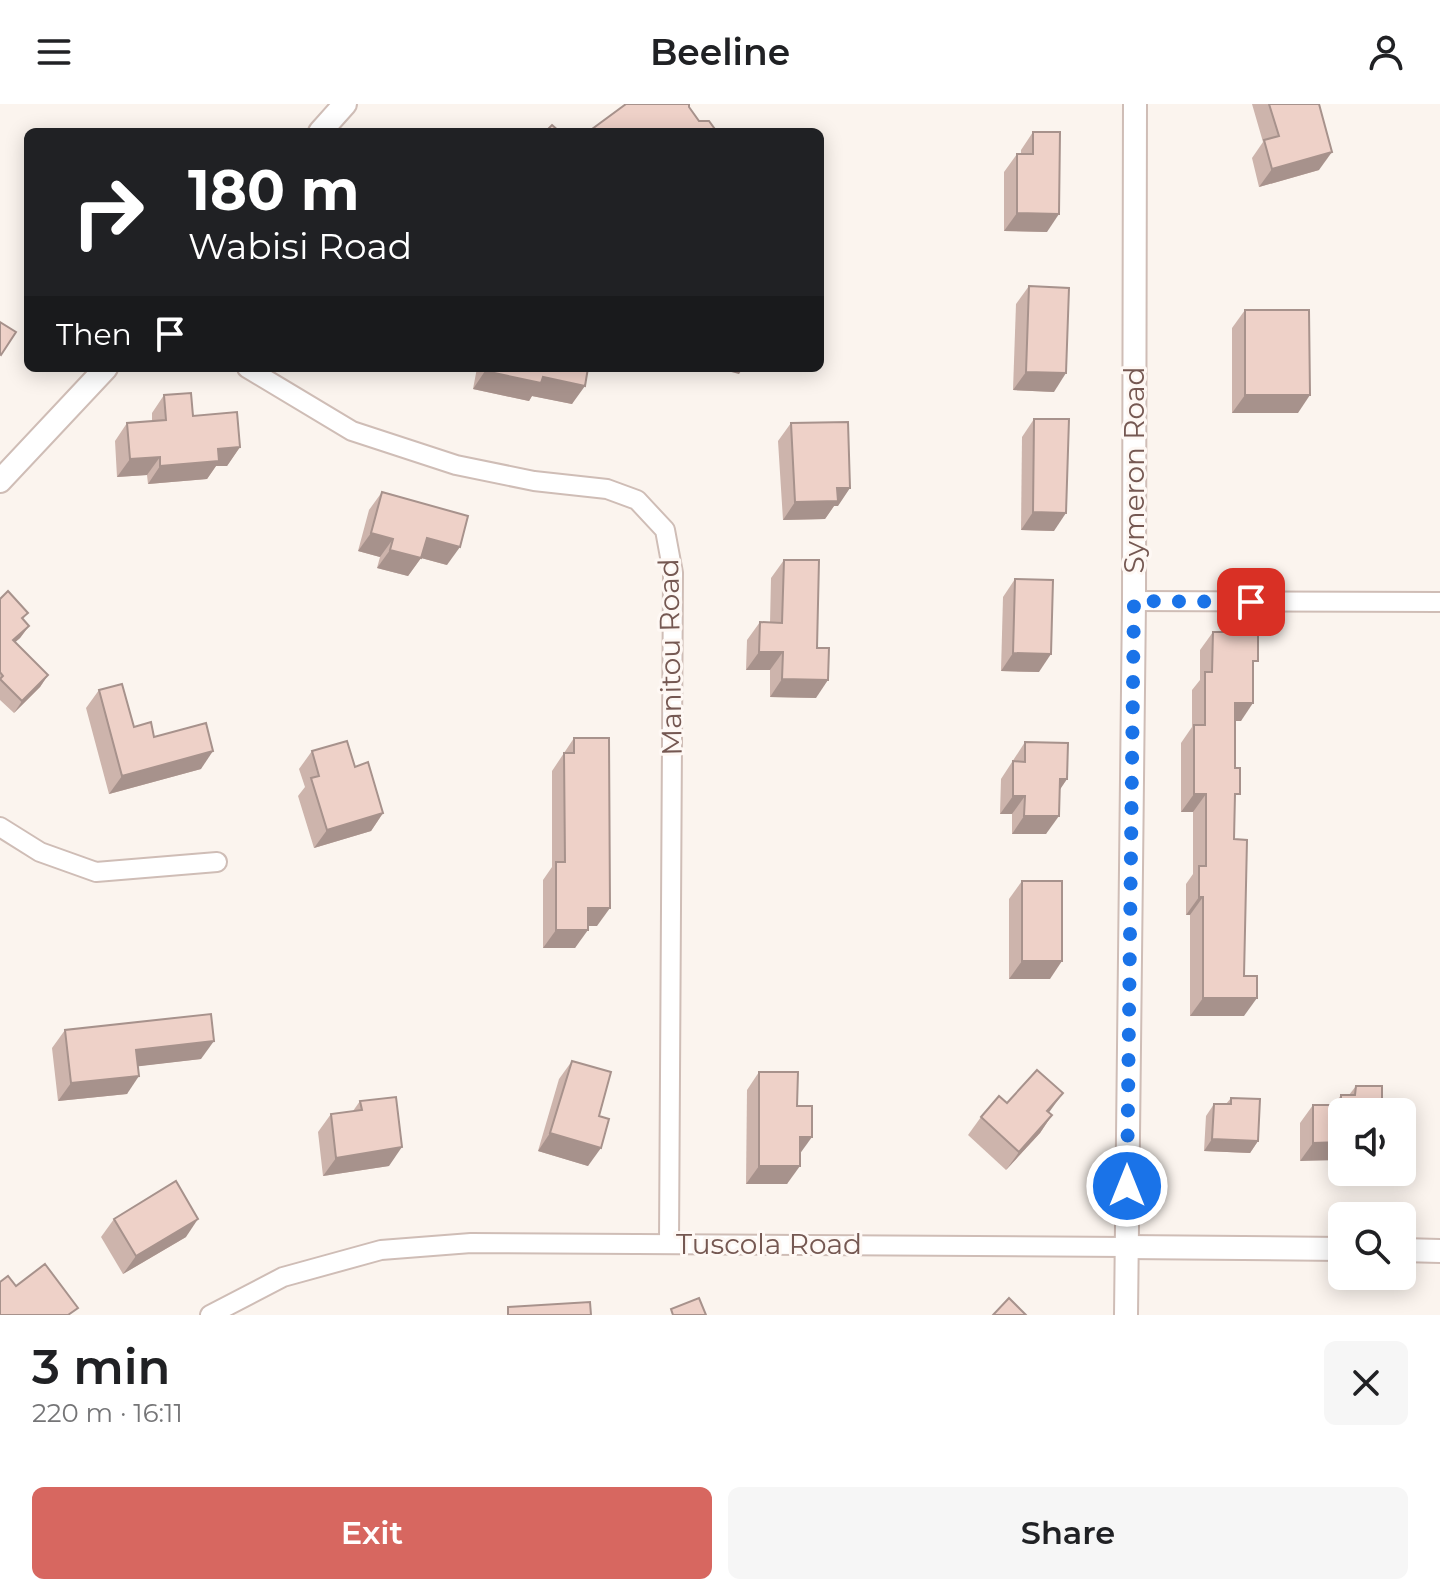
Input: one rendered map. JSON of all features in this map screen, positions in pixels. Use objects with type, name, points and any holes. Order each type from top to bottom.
[{"type":"street","points":[[324,128],[345,104]]},
{"type":"street","name":"Symeron Road","points":[[1126,1315],[1134,601],[1135,104]]},
{"type":"street","points":[[0,481],[102,372]]},
{"type":"street","name":"Manitou Road","points":[[254,372],[352,431],[456,465],[534,481],[607,489],[637,500],[665,530],[673,573],[669,1243]]},
{"type":"street","points":[[1134,601],[1440,602]]},
{"type":"street","points":[[0,827],[40,852],[96,872],[217,862]]},
{"type":"street","name":"Tuscola Road","points":[[210,1315],[283,1277],[381,1250],[471,1243],[1328,1249]]},
{"type":"street","points":[[1416,1250],[1440,1251]]},
{"type":"building","points":[[626,104],[689,104],[699,121],[709,121],[714,128],[593,128]]},
{"type":"building","points":[[1269,104],[1319,104],[1332,152],[1272,169],[1264,140],[1279,136]]},
{"type":"building","points":[[1033,132],[1060,132],[1059,214],[1017,213],[1017,154],[1033,154]]},
{"type":"building","points":[[1029,286],[1069,288],[1066,373],[1026,372]]},
{"type":"building","points":[[1245,310],[1309,310],[1310,395],[1245,395]]},
{"type":"building","points":[[0,322],[16,332],[1,355],[0,354]]},
{"type":"building","points":[[490,372],[587,372],[585,386],[543,377],[541,383]]},
{"type":"building","points":[[191,393],[193,416],[237,412],[240,447],[218,449],[219,461],[160,466],[160,457],[130,459],[127,423],[166,420],[164,395]]},
{"type":"building","points":[[1034,419],[1069,419],[1066,513],[1033,512]]},
{"type":"building","points":[[848,422],[850,488],[837,488],[838,501],[795,502],[791,423]]},
{"type":"building","points":[[382,492],[468,516],[460,547],[427,538],[421,558],[390,550],[393,539],[371,533]]},
{"type":"building","points":[[784,560],[819,560],[817,648],[829,648],[828,680],[782,679],[783,652],[759,652],[760,622],[782,623]]},
{"type":"building","points":[[1015,579],[1053,580],[1051,654],[1013,653]]},
{"type":"building","points":[[8,591],[28,613],[22,618],[29,626],[13,640],[48,675],[22,701],[0,679],[3,676],[0,672],[0,599]]},
{"type":"building","points":[[1213,632],[1258,632],[1258,661],[1253,661],[1253,703],[1235,703],[1235,768],[1240,768],[1240,794],[1235,794],[1234,839],[1247,840],[1244,976],[1257,976],[1257,998],[1203,998],[1203,897],[1199,897],[1199,866],[1206,866],[1206,794],[1194,794],[1194,725],[1205,725],[1205,672],[1212,672]]},
{"type":"building","points":[[122,684],[134,727],[151,722],[154,737],[206,723],[213,751],[122,776],[99,690]]},
{"type":"building","points":[[574,738],[609,738],[610,908],[588,908],[588,930],[556,930],[556,862],[565,862],[564,753],[574,753]]},
{"type":"building","points":[[347,741],[355,767],[368,762],[383,813],[327,830],[311,778],[319,776],[312,751]]},
{"type":"building","points":[[1025,742],[1068,743],[1067,779],[1060,779],[1059,816],[1024,816],[1025,796],[1013,796],[1013,761],[1025,762]]},
{"type":"building","points":[[1022,881],[1062,881],[1062,961],[1022,961]]},
{"type":"building","points":[[211,1014],[214,1041],[136,1050],[139,1076],[71,1083],[65,1030]]},
{"type":"building","points":[[572,1061],[611,1072],[599,1116],[609,1119],[601,1148],[550,1133]]},
{"type":"building","points":[[1037,1070],[1063,1093],[1047,1111],[1052,1115],[1019,1152],[981,1117],[999,1096],[1007,1103]]},
{"type":"building","points":[[759,1072],[798,1072],[797,1106],[812,1106],[812,1137],[800,1137],[800,1166],[759,1166]]},
{"type":"building","points":[[1356,1086],[1382,1086],[1382,1098],[1341,1098],[1341,1095],[1355,1095]]},
{"type":"building","points":[[396,1097],[402,1147],[336,1158],[331,1114],[362,1110],[360,1101]]},
{"type":"building","points":[[1231,1098],[1260,1099],[1258,1141],[1212,1139],[1214,1104],[1231,1104]]},
{"type":"building","points":[[1313,1105],[1328,1105],[1328,1142],[1313,1143]]},
{"type":"building","points":[[176,1181],[198,1219],[136,1256],[114,1219]]},
{"type":"building","points":[[45,1264],[78,1308],[68,1315],[0,1315],[0,1282],[8,1276],[16,1286]]},
{"type":"building","points":[[699,1298],[706,1315],[673,1315],[671,1309]]},
{"type":"building","points":[[1009,1298],[1026,1315],[993,1315]]},
{"type":"building","points":[[590,1302],[591,1315],[508,1315],[508,1307]]},
{"type":"route","points":[[1127,1186],[1134,601],[1251,602]]}]
